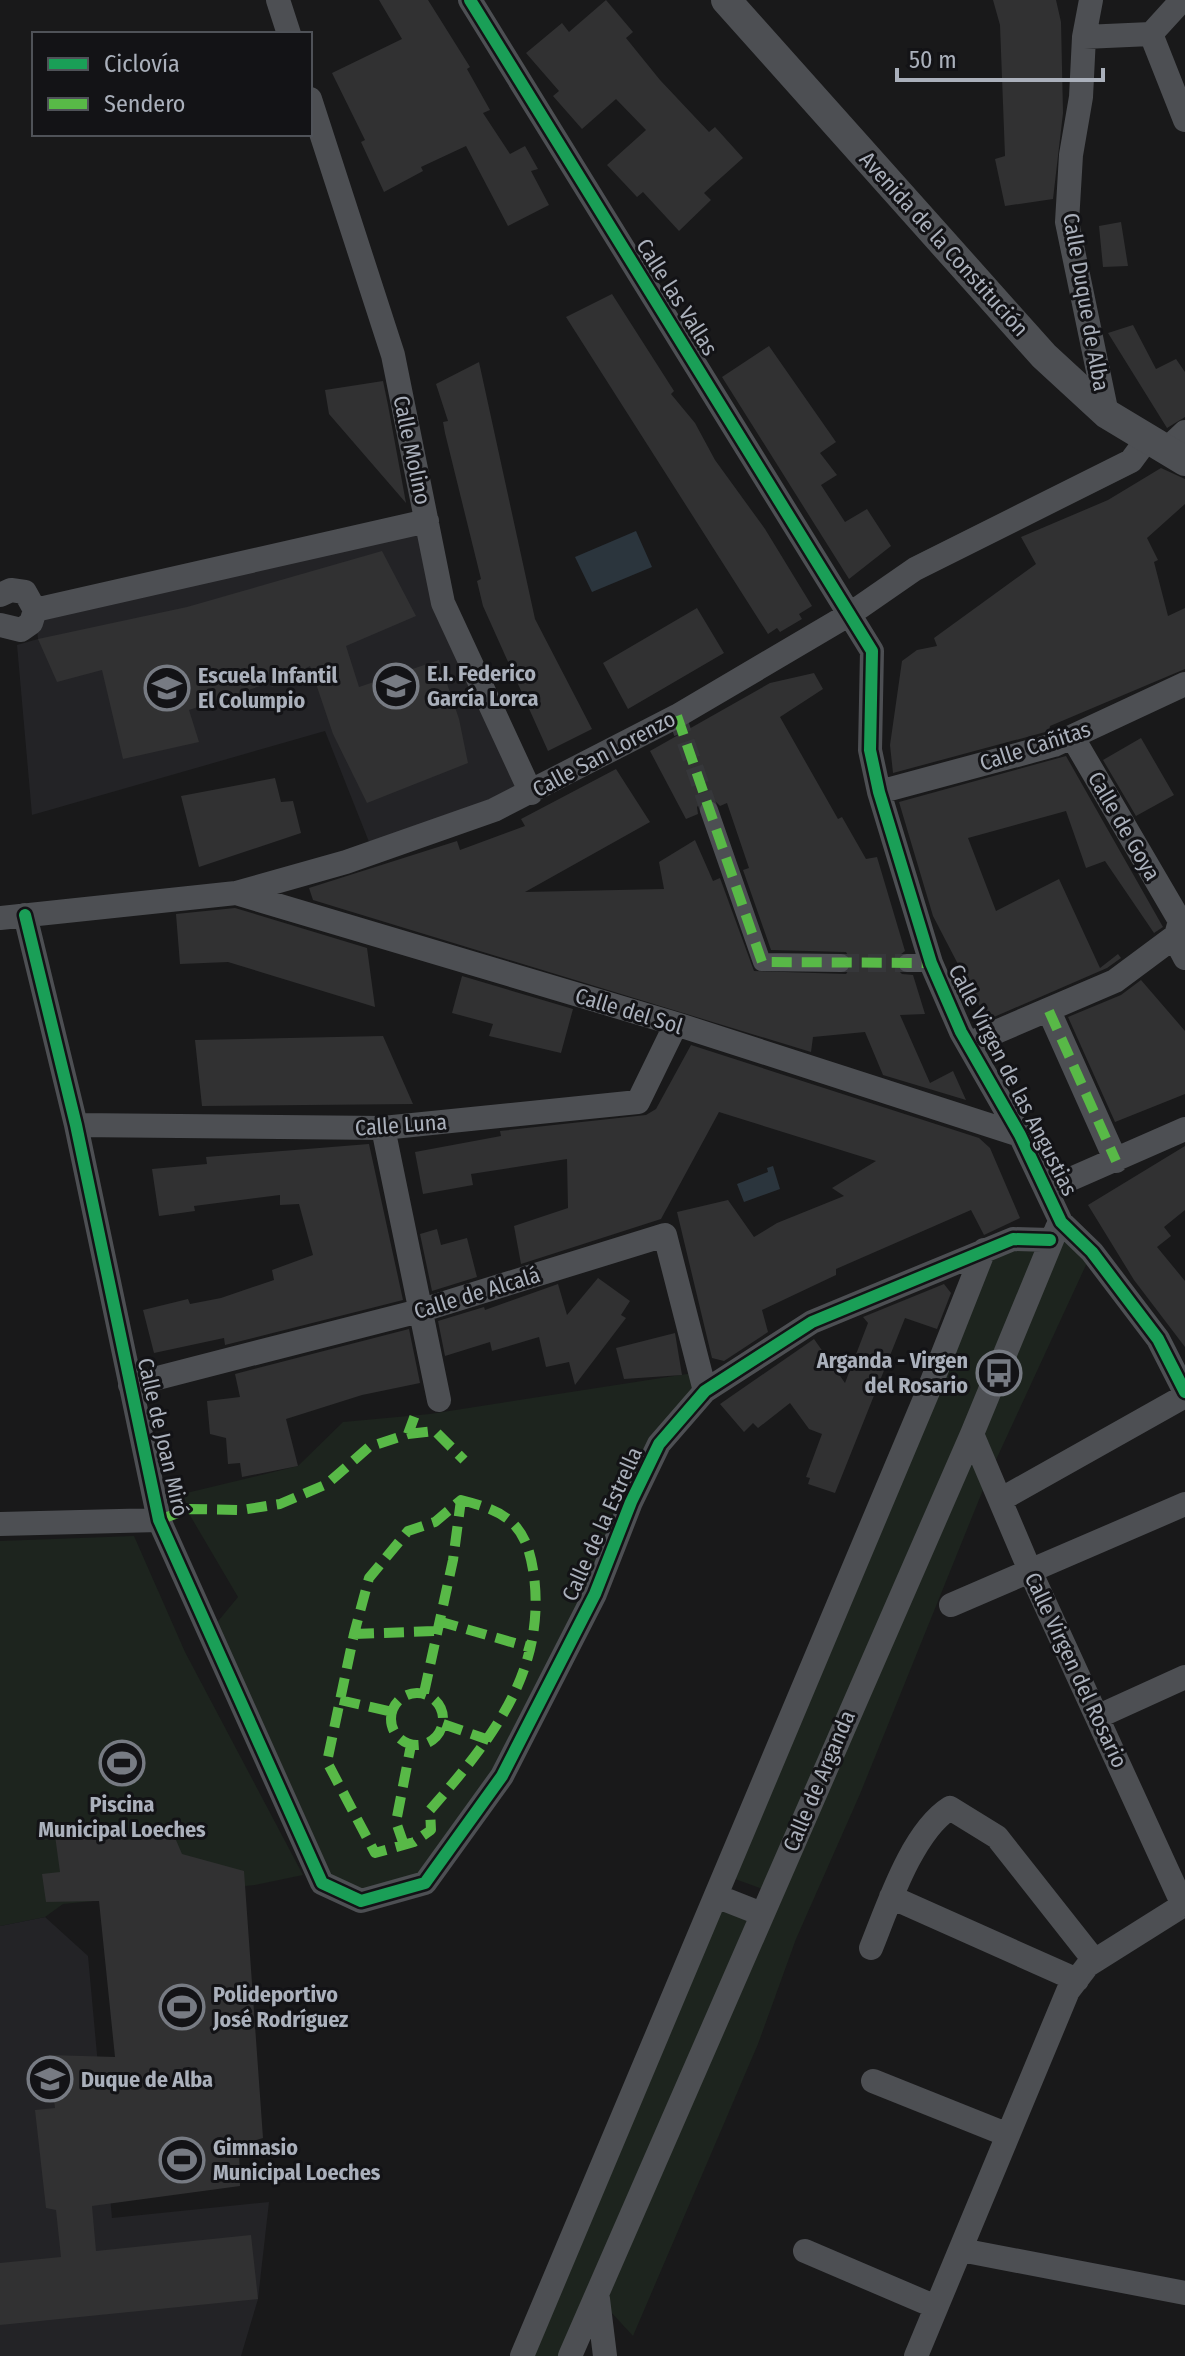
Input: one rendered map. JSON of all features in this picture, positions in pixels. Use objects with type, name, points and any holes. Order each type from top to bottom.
[{"type":"street","points":[[278,0],[288,32]]},
{"type":"street","name":"Calle las Vallas","points":[[470,0],[850,614]]},
{"type":"street","name":"Avenida de la Constitución","points":[[726,0],[1044,356],[1107,414],[1172,445]]},
{"type":"street","points":[[1074,0],[1084,37],[1151,34],[1182,0]]},
{"type":"street","name":"Calle Duque de Alba","points":[[1091,0],[1071,155],[1067,222],[1107,414]]},
{"type":"street","points":[[1151,34],[1185,120]]},
{"type":"street","name":"Calle Molino","points":[[312,105],[393,355],[443,603],[531,793]]},
{"type":"street","name":"Calle San Lorenzo","points":[[0,918],[236,893],[346,862],[494,810],[677,716],[850,614],[915,569],[1131,461],[1172,445]]},
{"type":"street","points":[[35,610],[427,521]]},
{"type":"street","points":[[0,595],[11,590],[25,592],[35,610],[31,623],[21,630],[0,625]]},
{"type":"street","name":"Calle Virgen de las Angustias","points":[[850,614],[872,651],[870,750],[919,963],[1020,1135],[1048,1189],[1056,1231],[1092,1252],[1158,1339],[1185,1394]]},
{"type":"street","name":"Calle Cañitas","points":[[879,792],[1073,738],[1185,684]]},
{"type":"street","name":"Calle de Goya","points":[[1073,738],[1180,921],[1182,942]]},
{"type":"street","points":[[709,810],[762,962],[841,963]]},
{"type":"street","name":"Calle del Sol","points":[[236,893],[676,1024],[1020,1135]]},
{"type":"street","name":"Calle de Joan Miró","points":[[25,915],[76,1125],[159,1520],[322,1883],[361,1901],[425,1883]]},
{"type":"street","points":[[968,1044],[1115,981],[1182,942]]},
{"type":"street","points":[[1049,1011],[1116,1161]]},
{"type":"street","name":"Calle Luna","points":[[76,1125],[383,1128],[638,1102],[676,1024]]},
{"type":"street","points":[[383,1128],[439,1400]]},
{"type":"street","points":[[1048,1189],[1185,1129]]},
{"type":"street","name":"Calle de la Estrella","points":[[425,1883],[502,1776],[595,1594],[659,1444],[705,1391],[812,1322],[1013,1239],[1056,1231]]},
{"type":"street","name":"Calle de Arganda","points":[[574,2351],[972,1434],[1056,1231]]},
{"type":"street","name":"Calle de Alcalá","points":[[130,1385],[419,1311],[665,1235],[705,1391]]},
{"type":"street","points":[[522,2356],[929,1389],[984,1250]]},
{"type":"street","points":[[1000,1500],[1185,1394]]},
{"type":"street","name":"Calle Virgen del Rosario","points":[[972,1434],[1031,1573],[1184,1904]]},
{"type":"street","points":[[951,1605],[1185,1504]]},
{"type":"street","points":[[0,1524],[159,1520]]},
{"type":"street","points":[[1097,1717],[1185,1677]]},
{"type":"street","points":[[871,1948],[891,1897],[933,1819],[950,1808],[997,1837],[1094,1960]]},
{"type":"street","points":[[716,1896],[762,1914]]},
{"type":"street","points":[[891,1897],[1077,1980]]},
{"type":"street","points":[[916,2356],[1068,1991],[1094,1960],[1184,1904]]},
{"type":"street","points":[[873,2081],[1008,2135]]},
{"type":"street","points":[[961,2250],[1185,2293]]},
{"type":"street","points":[[805,2251],[936,2307]]},
{"type":"street","points":[[598,2297],[605,2356]]},
{"type":"shaded area","name":"Escuela Infantil El Columpio","points":[[427,521],[443,603],[531,793],[373,852],[325,731],[32,815],[17,645],[38,639],[35,610]]},
{"type":"shaded area","points":[[636,531],[652,567],[592,592],[575,557]]},
{"type":"shaded area","points":[[773,1166],[780,1189],[744,1202],[737,1184],[768,1172],[767,1168]]},
{"type":"shaded area","points":[[1061,1222],[1092,1252],[989,1475],[860,1794],[796,1939],[758,2044],[633,2336],[598,2298],[570,2356],[522,2356],[711,1907],[758,1924],[771,1892],[735,1879],[984,1251]]},
{"type":"shaded area","points":[[700,1372],[705,1391],[659,1444],[502,1776],[425,1883],[361,1901],[322,1883],[210,1631],[238,1597],[178,1495],[298,1466],[343,1422],[430,1414]]},
{"type":"shaded area","name":"Piscina Municipal Loeches","points":[[134,1536],[185,1652],[303,1875],[255,1885],[63,1904],[45,1917],[0,1926],[0,1541]]},
{"type":"shaded area","name":"Duque de Alba","points":[[45,1917],[88,1956],[112,2218],[269,2202],[258,2299],[241,2356],[0,2356],[0,1926]]},
{"type":"building","points":[[379,0],[428,0],[470,67],[467,69],[490,110],[483,113],[510,154],[525,146],[538,169],[531,171],[549,205],[508,226],[466,146],[421,167],[423,171],[384,192],[361,142],[365,140],[332,73],[402,39]]},
{"type":"building","points":[[606,0],[633,32],[626,38],[660,80],[709,132],[715,127],[743,158],[704,193],[711,200],[679,231],[643,192],[637,197],[607,165],[646,130],[616,99],[582,129],[553,96],[559,91],[526,53],[562,23],[569,32]]},
{"type":"building","points":[[993,0],[1056,0],[1061,22],[1063,113],[1053,199],[1005,206],[995,159],[1005,156],[1000,25]]},
{"type":"building","points":[[1121,222],[1128,266],[1103,267],[1099,226]]},
{"type":"building","points":[[612,294],[674,391],[671,394],[695,423],[715,460],[765,529],[812,606],[799,614],[802,619],[780,632],[777,628],[768,634],[566,317]]},
{"type":"building","points":[[1133,325],[1156,369],[1176,359],[1185,372],[1185,417],[1167,428],[1108,333]]},
{"type":"building","points":[[769,346],[836,442],[820,453],[837,475],[821,485],[845,522],[867,509],[891,546],[849,579],[722,377]]},
{"type":"building","points":[[479,362],[535,619],[592,729],[548,751],[483,606],[477,581],[481,579],[445,433],[443,422],[448,421],[436,384]]},
{"type":"building","points":[[383,381],[406,503],[329,414],[325,390]]},
{"type":"building","points":[[1161,468],[1185,479],[1185,504],[1147,538],[1158,560],[1154,562],[1168,616],[1185,608],[1185,669],[1050,726],[1049,731],[893,773],[890,745],[902,661],[917,650],[937,646],[934,638],[1036,564],[1021,537],[1108,500]]},
{"type":"building","points":[[382,551],[416,616],[346,646],[359,687],[439,660],[459,719],[468,763],[367,803],[333,734],[310,666],[272,687],[269,683],[189,710],[199,742],[123,759],[102,670],[57,682],[38,639],[187,607]]},
{"type":"building","points":[[697,608],[724,653],[628,709],[603,663]]},
{"type":"building","points":[[814,673],[823,689],[780,717],[838,819],[842,817],[866,859],[877,857],[905,951],[896,958],[896,968],[902,974],[913,975],[925,1014],[900,1015],[930,1083],[953,1071],[966,1100],[883,1075],[865,1032],[813,1037],[811,1052],[313,900],[309,888],[457,841],[460,850],[525,826],[521,819],[616,769],[650,822],[525,892],[664,889],[659,862],[695,840],[713,881],[720,878],[754,971],[846,974],[853,964],[846,952],[771,950],[743,870],[749,868],[727,803],[720,806],[712,798],[704,799],[697,807],[698,814],[686,819],[650,751],[770,683]]},
{"type":"building","points":[[1141,738],[1174,795],[1136,816],[1103,760]]},
{"type":"building","points":[[1066,756],[1163,927],[1154,933],[1105,861],[1086,868],[1066,811],[968,838],[996,911],[1059,879],[1100,968],[1118,954],[1121,958],[1107,968],[987,1020],[933,916],[899,802]]},
{"type":"building","points":[[275,778],[281,802],[293,801],[301,833],[199,867],[181,796]]},
{"type":"building","points":[[235,908],[367,948],[375,1007],[228,962],[180,964],[176,914]]},
{"type":"building","points":[[462,976],[573,1009],[561,1053],[489,1036],[493,1024],[452,1013]]},
{"type":"building","points":[[1141,980],[1185,1031],[1185,1094],[1115,1122],[1068,1017],[1121,995]]},
{"type":"building","points":[[383,1036],[413,1104],[202,1106],[195,1040]]},
{"type":"building","points":[[691,1045],[979,1138],[990,1148],[1020,1218],[984,1235],[971,1210],[836,1269],[836,1275],[762,1310],[768,1332],[724,1361],[712,1358],[677,1212],[728,1200],[754,1237],[777,1223],[844,1196],[832,1188],[876,1161],[719,1112],[661,1219],[521,1264],[514,1226],[568,1208],[567,1159],[471,1174],[473,1185],[423,1194],[415,1152],[501,1136],[500,1131],[646,1115],[656,1109]]},
{"type":"building","points":[[369,1144],[403,1300],[225,1345],[224,1338],[154,1353],[143,1310],[188,1299],[190,1304],[221,1298],[274,1280],[272,1270],[313,1255],[299,1204],[280,1205],[280,1195],[194,1206],[195,1211],[159,1216],[152,1169],[207,1164],[206,1157]]},
{"type":"building","points":[[1185,1146],[1185,1210],[1164,1227],[1171,1236],[1157,1247],[1185,1281],[1185,1347],[1134,1280],[1088,1205]]},
{"type":"building","points":[[437,1229],[441,1245],[467,1238],[477,1277],[432,1291],[420,1234]]},
{"type":"building","points":[[598,1278],[630,1301],[621,1315],[626,1318],[575,1385],[569,1362],[546,1367],[539,1337],[492,1351],[490,1342],[445,1356],[438,1321],[484,1307],[485,1310],[558,1284],[567,1315]]},
{"type":"building","points":[[944,1284],[951,1293],[937,1329],[905,1318],[835,1493],[808,1484],[810,1478],[806,1477],[822,1434],[809,1429],[790,1403],[758,1428],[753,1423],[744,1432],[720,1404],[814,1339],[845,1383],[868,1323],[863,1317]]},
{"type":"building","points":[[409,1329],[420,1383],[362,1395],[286,1419],[298,1466],[242,1477],[240,1463],[228,1464],[226,1438],[210,1434],[207,1401],[240,1397],[235,1374]]},
{"type":"building","points":[[675,1333],[682,1375],[624,1379],[616,1348]]},
{"type":"building","points":[[53,1821],[129,1840],[154,1828],[173,1833],[182,1854],[244,1871],[263,2138],[239,2145],[240,2186],[92,2206],[96,2251],[251,2235],[258,2299],[0,2325],[0,2263],[61,2257],[56,2210],[46,2208],[35,2110],[55,2108],[49,2055],[115,2057],[99,1901],[46,1902],[42,1874],[60,1872]]},
{"type":"tunnel","points":[[677,716],[709,810]]},
{"type":"tunnel","points":[[841,963],[907,963]]},
{"type":"marked path","points":[[677,716],[762,962],[931,963]]},
{"type":"marked path","points":[[1049,1011],[1116,1161]]},
{"type":"marked path","points":[[159,1520],[189,1509],[241,1510],[280,1504],[327,1484],[369,1447],[408,1434],[415,1415]]},
{"type":"marked path","points":[[408,1434],[435,1431],[464,1460]]},
{"type":"marked path","points":[[461,1500],[503,1516],[513,1523],[526,1544],[534,1576],[535,1611],[531,1644],[509,1704],[473,1758],[430,1810],[431,1830],[414,1842],[375,1853],[327,1762],[354,1634],[369,1578],[408,1531],[435,1522],[461,1500]]},
{"type":"marked path","points":[[424,1693],[453,1560],[461,1500]]},
{"type":"marked path","points":[[438,1621],[532,1648]]},
{"type":"marked path","points":[[354,1634],[436,1631]]},
{"type":"marked path","points":[[417,1693],[436,1700],[443,1719],[436,1738],[417,1745],[398,1738],[391,1719],[398,1700],[417,1693]]},
{"type":"marked path","points":[[340,1700],[392,1712]]},
{"type":"marked path","points":[[443,1724],[489,1740]]},
{"type":"marked path","points":[[404,1845],[396,1822],[411,1745]]},
{"type":"cycle path","points":[[470,0],[872,651],[870,750],[879,792],[931,963],[961,1032],[1020,1135],[1061,1222],[1092,1252],[1158,1339],[1185,1392]]},
{"type":"cycle path","points":[[25,915],[76,1125],[159,1520],[322,1883],[361,1901],[425,1883],[502,1776],[595,1594],[631,1502],[659,1444],[705,1391],[812,1322],[1013,1239],[1050,1240]]},
{"type":"place","name":"E.I. Federico García Lorca","points":[[396,686]]},
{"type":"place","name":"Escuela Infantil El Columpio","points":[[167,688]]},
{"type":"place","name":"Arganda - Virgen del Rosario","points":[[999,1373]]},
{"type":"place","name":"Piscina Municipal Loeches","points":[[122,1763]]},
{"type":"place","name":"Polideportivo José Rodríguez","points":[[182,2007]]},
{"type":"place","name":"Duque de Alba","points":[[50,2079]]},
{"type":"place","name":"Gimnasio Municipal Loeches","points":[[182,2160]]}]
